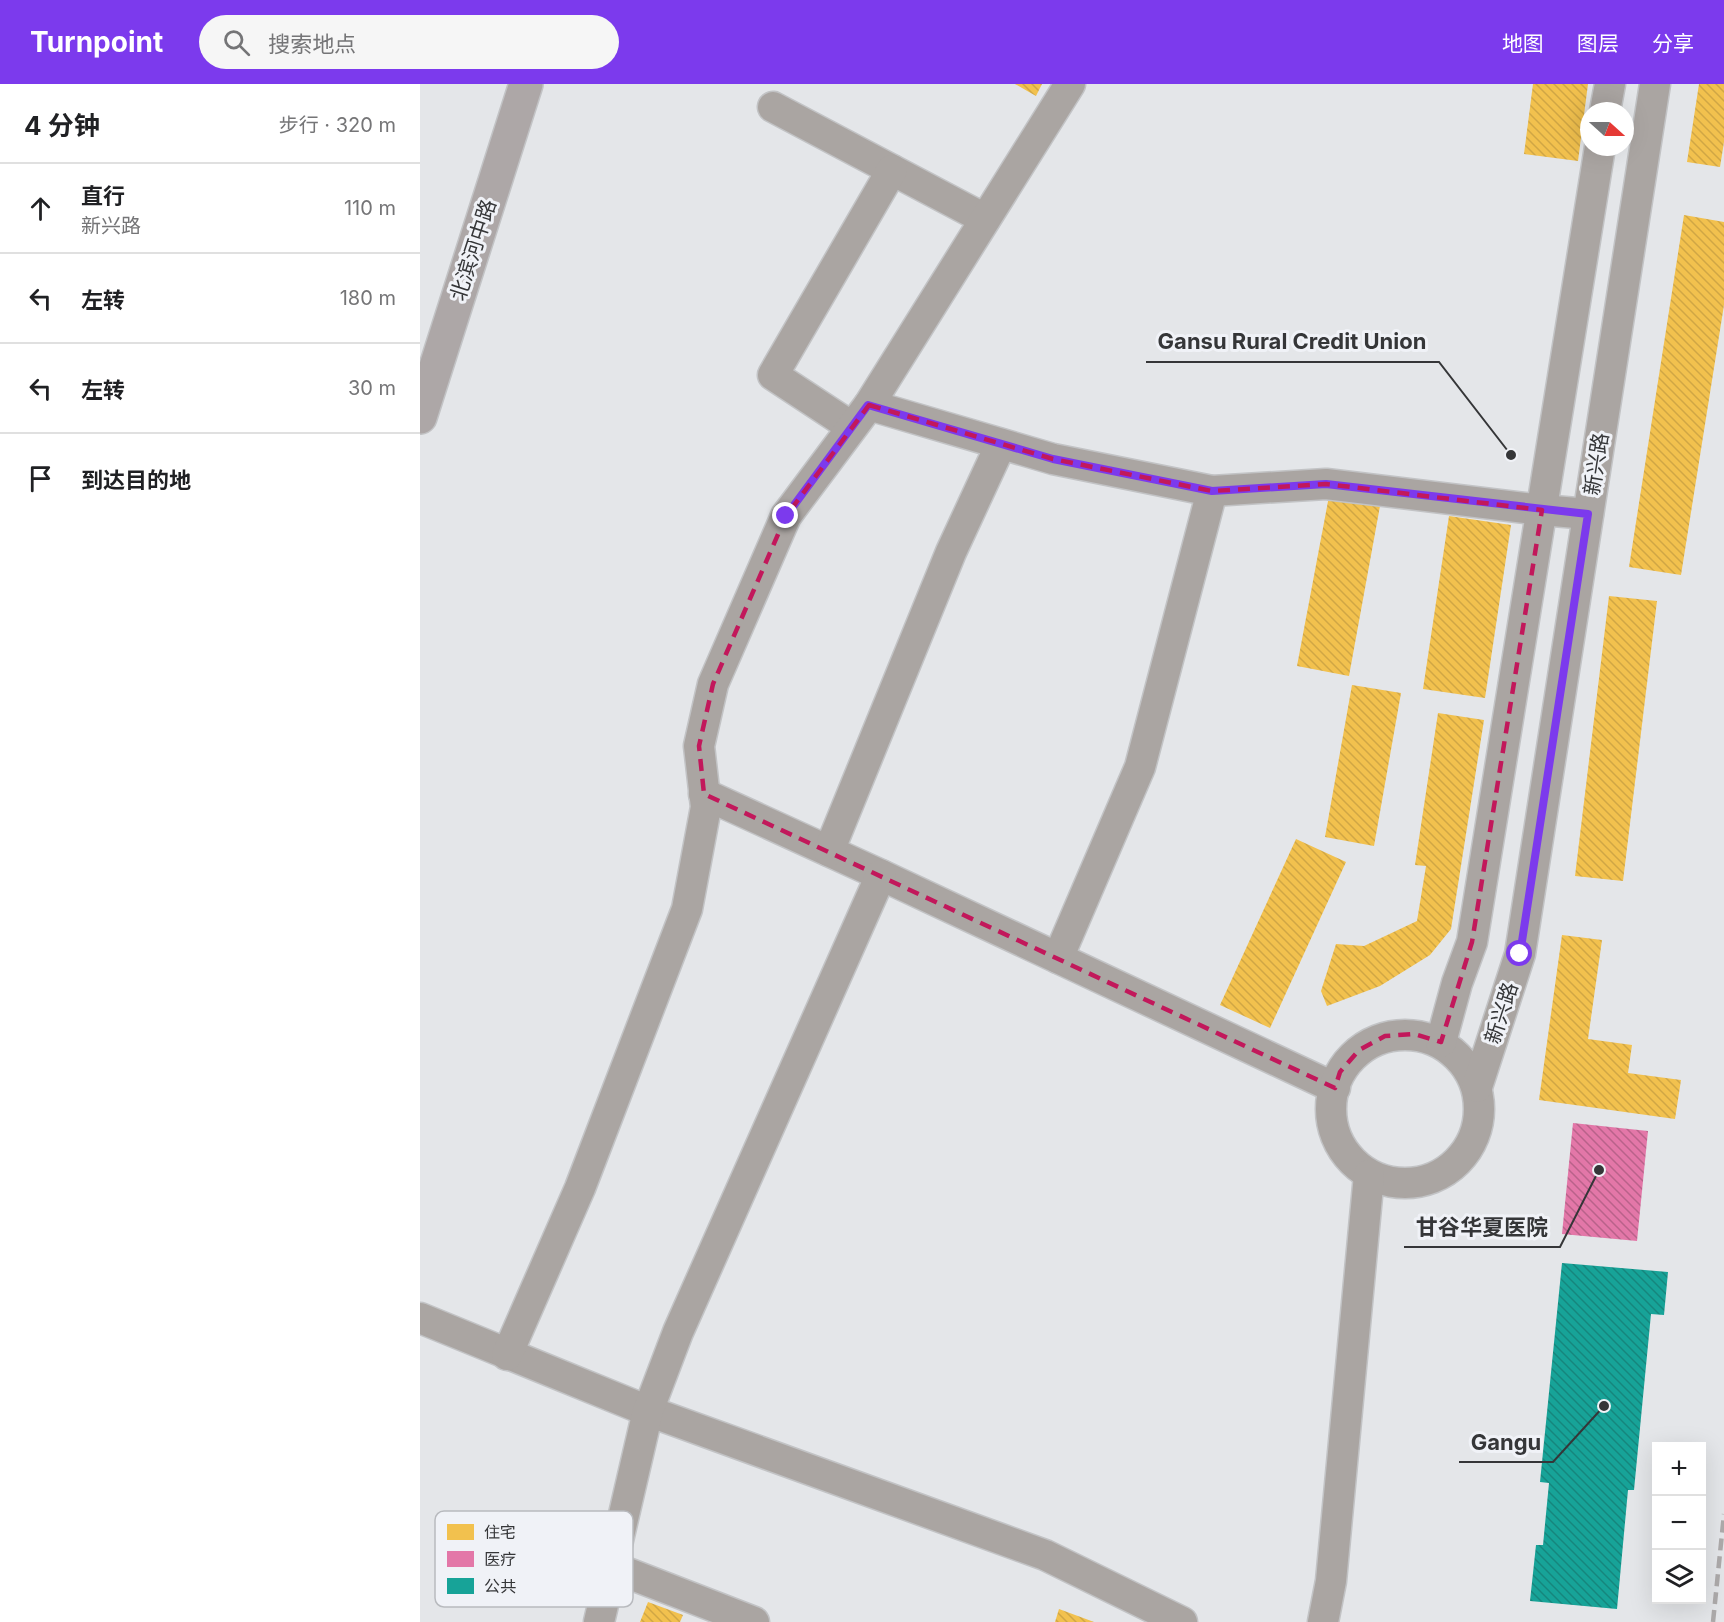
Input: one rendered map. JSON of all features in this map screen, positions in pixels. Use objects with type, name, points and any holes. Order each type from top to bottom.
[{"type":"main road","name":"北滨河中路","points":[[420,417],[526,84]]},
{"type":"street","points":[[507,1355],[580,1188],[687,909],[705,807],[699,746],[713,684],[786,516],[860,416],[1070,84]]},
{"type":"street","points":[[1607,102],[1610,84]]},
{"type":"street","name":"新兴路","points":[[1477,1087],[1520,954],[1655,84]]},
{"type":"street","points":[[773,107],[985,219]]},
{"type":"street","points":[[1441,1042],[1457,983],[1472,942],[1599,156]]},
{"type":"street","points":[[892,170],[773,375],[860,416],[1001,444],[1053,459],[1212,491],[1326,484],[1588,514]]},
{"type":"street","points":[[829,851],[951,552],[1001,444]]},
{"type":"street","points":[[1058,958],[1140,766],[1212,491]]},
{"type":"street","points":[[704,794],[1335,1088]]},
{"type":"street","points":[[625,1511],[648,1411],[678,1332],[881,875]]},
{"type":"street","points":[[1414,1034],[1441,1042],[1464,1061],[1477,1087],[1480,1116],[1471,1144],[1453,1167],[1427,1181],[1398,1183],[1369,1174],[1347,1156],[1333,1130],[1331,1100],[1340,1072],[1359,1050],[1384,1036],[1414,1034]]},
{"type":"street","points":[[1323,1622],[1331,1581],[1369,1174]]},
{"type":"street","points":[[420,1318],[648,1411],[1045,1555],[1182,1622]]},
{"type":"street","points":[[633,1575],[754,1622]]},
{"type":"street","points":[[599,1622],[603,1607]]},
{"type":"highlighted area","points":[[869,405],[1053,459],[1212,491],[1326,484],[1542,510],[1472,942],[1441,1042],[1414,1034],[1385,1036],[1359,1050],[1340,1072],[1335,1088],[704,794],[699,746],[713,684],[786,516]]},
{"type":"building: 住宅","points":[[1015,84],[1042,84],[1036,96]]},
{"type":"building: 住宅","points":[[1533,84],[1588,84],[1586,102],[1580,102],[1578,161],[1524,154]]},
{"type":"building: 住宅","points":[[1699,84],[1724,84],[1724,142],[1720,167],[1687,162]]},
{"type":"building: 住宅","points":[[1684,215],[1724,222],[1724,305],[1681,575],[1629,567]]},
{"type":"building: 住宅","points":[[1329,496],[1380,506],[1349,676],[1297,666]]},
{"type":"building: 住宅","points":[[1449,516],[1511,525],[1485,698],[1423,689]]},
{"type":"building: 住宅","points":[[1609,596],[1657,601],[1623,881],[1575,876]]},
{"type":"building: 住宅","points":[[1352,685],[1401,693],[1374,846],[1325,837]]},
{"type":"building: 住宅","points":[[1438,713],[1484,720],[1451,929],[1430,955],[1380,986],[1327,1006],[1321,991],[1336,944],[1364,946],[1417,921],[1426,866],[1415,865]]},
{"type":"building: 住宅","points":[[1296,839],[1346,862],[1270,1028],[1220,1005]]},
{"type":"building: 住宅","points":[[1562,935],[1602,940],[1588,1039],[1632,1045],[1628,1073],[1681,1080],[1675,1119],[1539,1100]]},
{"type":"building: 住宅","points":[[648,1602],[683,1615],[680,1622],[640,1622]]},
{"type":"building: 住宅","points":[[1059,1609],[1094,1622],[1055,1622]]},
{"type":"building: 医疗","points":[[1573,1123],[1648,1131],[1637,1241],[1562,1234]]},
{"type":"building: 公共","points":[[1562,1263],[1668,1272],[1664,1315],[1651,1314],[1634,1490],[1628,1490],[1617,1609],[1530,1601],[1536,1545],[1543,1545],[1549,1483],[1540,1482]]},
{"type":"railway","points":[[1713,1622],[1724,1514]]},
{"type":"place","name":"Gansu Rural Credit Union","points":[[1511,455]]},
{"type":"place","name":"甘谷华夏医院","points":[[1599,1170]]},
{"type":"place","name":"Gangu","points":[[1604,1406]]},
{"type":"route","points":[[786,516],[868,405],[1053,459],[1212,491],[1326,484],[1588,514],[1520,954]]}]
